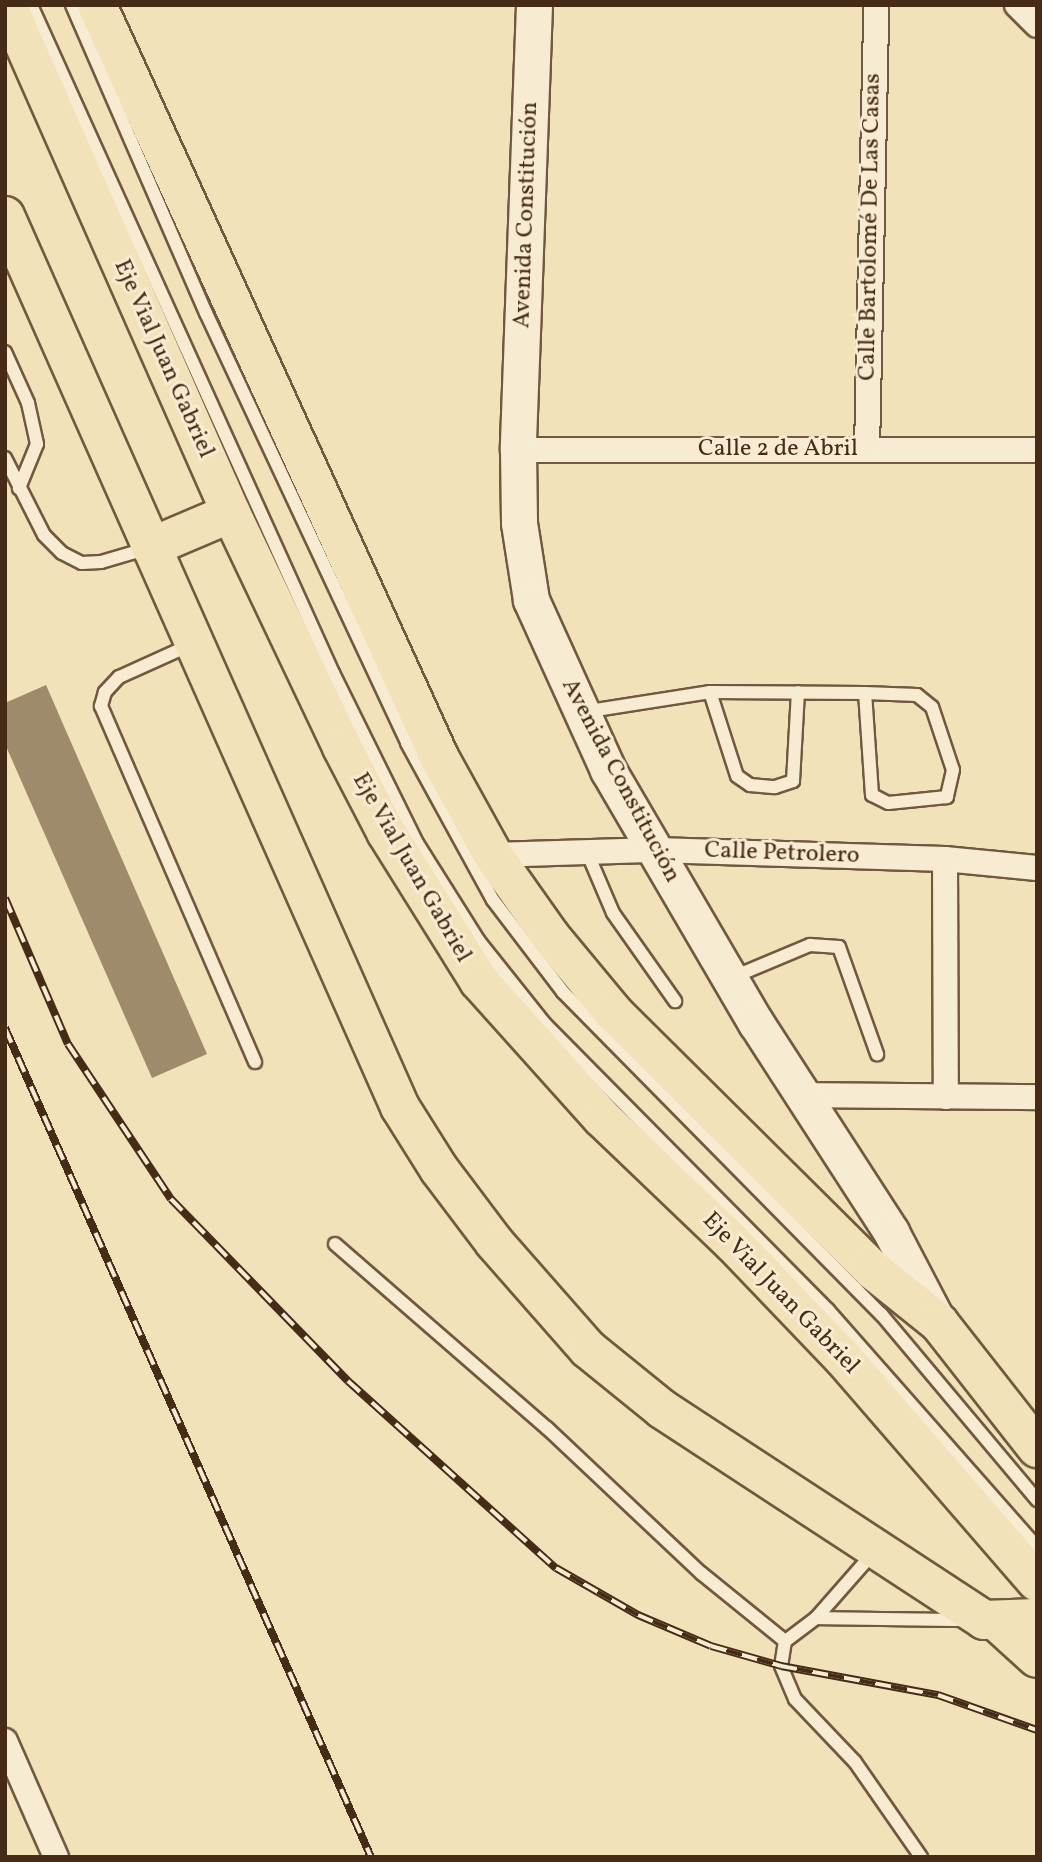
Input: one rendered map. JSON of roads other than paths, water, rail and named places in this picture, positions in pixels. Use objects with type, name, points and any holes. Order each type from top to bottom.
[{"type":"main road","name":"Eje Vial Juan Gabriel","points":[[7,5],[231,513],[386,832],[479,981],[602,1118],[733,1243],[843,1358],[1037,1582]]},
{"type":"main road","points":[[97,5],[439,757],[493,855],[551,937],[624,1023],[873,1270],[939,1323],[1037,1448]]},
{"type":"main road","points":[[5,216],[400,1107],[494,1242],[588,1349],[662,1409],[990,1621],[1037,1658]]},
{"type":"main road","points":[[151,547],[231,513]]},
{"type":"main road","points":[[990,1621],[1037,1618]]},
{"type":"street","name":"Avenida Constitución","points":[[534,5],[518,450],[526,578],[579,712],[730,978],[891,1232],[939,1323]]},
{"type":"street","name":"Calle Bartolomé De Las Casas","points":[[867,450],[876,5]]},
{"type":"street","points":[[1017,5],[1037,25]]},
{"type":"street","name":"Calle 2 de Abril","points":[[518,450],[1037,450]]},
{"type":"street","name":"Calle Petrolero","points":[[493,855],[656,850],[945,859],[1037,868]]},
{"type":"street","points":[[945,859],[946,1097]]},
{"type":"street","points":[[803,1095],[1037,1097]]},
{"type":"street","points":[[5,1741],[56,1857]]},
{"type":"lane","points":[[31,5],[333,673],[417,843],[478,940],[545,1024],[828,1310],[1037,1546]]},
{"type":"lane","points":[[72,5],[206,313],[407,743],[493,900],[563,992],[881,1314],[1037,1500]]},
{"type":"lane","points":[[5,352],[28,403],[37,444],[19,488]]},
{"type":"lane","points":[[5,458],[44,535],[82,563],[151,547]]},
{"type":"lane","points":[[194,644],[119,677],[105,692],[101,706],[254,1062]]},
{"type":"lane","points":[[579,712],[710,692],[865,693],[926,699],[955,779],[947,797],[888,803],[872,795],[865,693]]},
{"type":"lane","points":[[710,692],[737,776],[750,785],[775,787],[793,781],[798,692]]},
{"type":"lane","points":[[587,852],[613,913],[675,1001]]},
{"type":"lane","points":[[730,978],[810,945],[839,947],[877,1054]]},
{"type":"lane","points":[[335,1244],[785,1642],[784,1682],[855,1762],[921,1857]]},
{"type":"lane","points":[[785,1642],[816,1618],[877,1549]]},
{"type":"lane","points":[[816,1618],[990,1621]]},
{"type":"railway","points":[[5,898],[68,1044],[171,1199],[348,1381],[556,1568],[638,1615],[711,1646],[781,1666],[938,1695],[1037,1730]]},
{"type":"railway","points":[[5,1028],[371,1857]]}]
